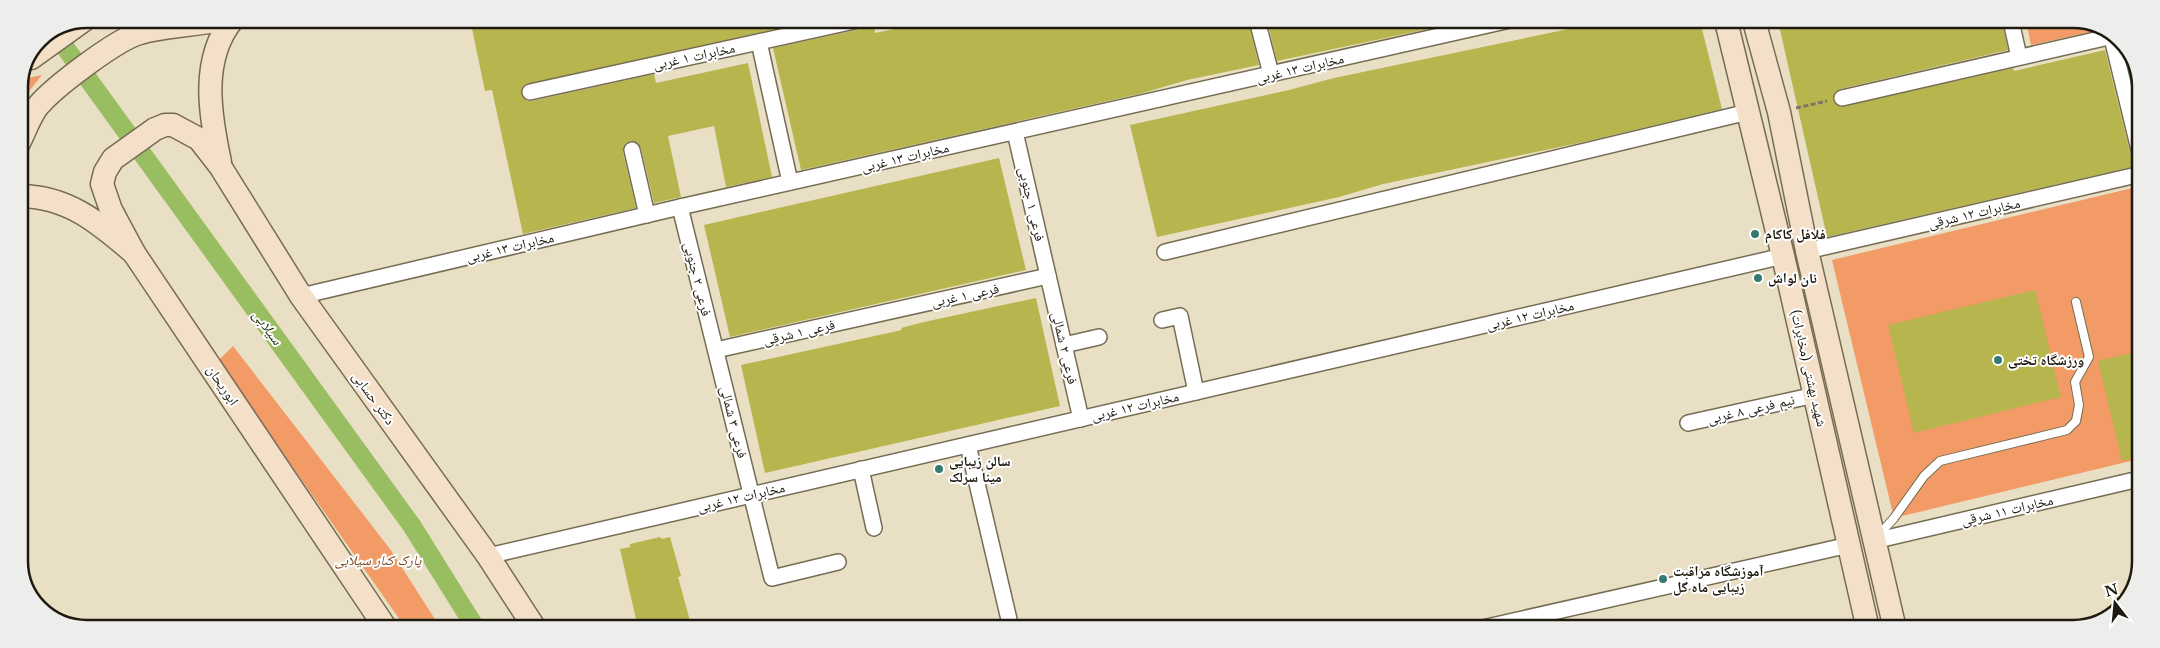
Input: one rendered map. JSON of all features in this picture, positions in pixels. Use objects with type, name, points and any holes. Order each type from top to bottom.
[{"type":"main road","points":[[28,124],[37,107],[54,90],[113,47],[137,34],[162,28]]},
{"type":"main road","points":[[220,166],[212,126],[210,89],[212,66],[218,45],[226,28]]},
{"type":"main road","name":"شهید بهشتی (مخابرات)","points":[[1728,28],[1784,256],[1866,620]]},
{"type":"main road","name":"شهید بهشتی (مخابرات)","points":[[1756,28],[1779,112],[1807,251],[1892,620]]},
{"type":"main road","points":[[38,53],[69,31]]},
{"type":"main road","points":[[134,253],[111,210],[102,184],[104,172],[113,159],[155,129],[165,125],[185,130],[199,139],[220,166]]},
{"type":"main road","name":"دکتر حسابی","points":[[220,166],[301,296],[488,556],[529,620]]},
{"type":"main road","name":"ابوریحان","points":[[28,197],[54,200],[74,208],[92,219],[134,253],[380,620]]},
{"type":"main road","points":[[1815,395],[1839,390]]},
{"type":"street","name":"مخابرات ۱ غربی","points":[[530,92],[823,28]]},
{"type":"street","points":[[1259,28],[1271,74]]},
{"type":"street","name":"مخابرات ۱۳ غربی","points":[[301,296],[680,207],[1475,28]]},
{"type":"street","points":[[2013,28],[2019,57]]},
{"type":"street","points":[[1842,98],[2105,37]]},
{"type":"street","points":[[759,42],[790,182]]},
{"type":"street","points":[[2114,44],[2132,120]]},
{"type":"street","points":[[1165,252],[1748,112]]},
{"type":"street","name":"فرعی ۱ جنوبی","points":[[1015,132],[1048,276]]},
{"type":"street","points":[[632,150],[647,215]]},
{"type":"street","name":"مخابرات ۱۲ شرقی","points":[[1807,251],[2132,176]]},
{"type":"street","name":"فرعی ۲ جنوبی","points":[[680,207],[716,350]]},
{"type":"street","name":"مخابرات ۱۲ غربی","points":[[488,556],[1784,256]]},
{"type":"street","name":"فرعی ۱ غربی","points":[[882,313],[1048,276]]},
{"type":"street","name":"فرعی ۲ شمالی","points":[[1048,276],[1081,419]]},
{"type":"street","name":"فرعی ۱ شرقی","points":[[716,350],[882,313]]},
{"type":"street","points":[[1162,320],[1180,316],[1196,392]]},
{"type":"street","points":[[1064,345],[1099,337]]},
{"type":"street","name":"فرعی ۳ شمالی","points":[[716,350],[772,578],[838,562]]},
{"type":"street","name":"نیم فرعی ۸ غربی","points":[[1688,423],[1815,395]]},
{"type":"street","points":[[968,445],[1009,620]]},
{"type":"street","points":[[861,469],[874,528]]},
{"type":"street","name":"مخابرات ۱۱ شرقی","points":[[1874,541],[2132,481]]},
{"type":"street","points":[[1514,620],[1849,545]]},
{"type":"lane","points":[[1874,541],[1894,518],[1924,476],[1940,462],[2067,430],[2076,421],[2079,404],[2075,382],[2089,357],[2076,302]]},
{"type":"path","points":[[1779,112],[1842,98]]},
{"type":"green space","points":[[2027,28],[2081,28],[2094,31],[2031,45]]},
{"type":"green space","points":[[42,75],[28,93],[28,87],[29,78]]},
{"type":"green space","name":"ورزشگاه تختی","points":[[2132,188],[2132,461],[1894,518],[1832,260]]},
{"type":"green space","name":"پارک کنار سیلابی","points":[[233,346],[390,549],[436,620],[400,620],[218,361]]},
{"type":"building","points":[[472,28],[781,28],[524,85],[521,94],[527,101],[532,101],[654,74],[656,83],[748,63],[772,177],[726,187],[714,126],[668,136],[681,197],[654,203],[641,148],[638,143],[630,141],[625,144],[623,152],[636,208],[523,234],[492,90],[485,91]]},
{"type":"building","points":[[875,28],[875,33],[899,28],[1250,28],[1259,65],[801,170],[773,48],[861,29]]},
{"type":"building","points":[[1269,28],[1433,28],[1277,61]]},
{"type":"building","points":[[1573,28],[1702,28],[1722,109],[1588,141],[1383,184],[1339,197],[1157,237],[1130,125],[1289,90],[1334,78]]},
{"type":"building","points":[[1780,28],[2003,28],[2008,50],[1840,89],[1835,92],[1833,100],[1840,107],[2013,68],[2014,71],[2105,50],[2132,160],[2132,167],[1827,237]]},
{"type":"building","points":[[999,158],[1026,270],[730,337],[704,225]]},
{"type":"building","points":[[2035,290],[2061,397],[1914,433],[1888,325]]},
{"type":"building","points":[[1036,298],[1060,406],[765,473],[741,365],[902,330],[901,328],[924,322]]},
{"type":"building","points":[[2132,353],[2132,459],[2122,461],[2098,361]]},
{"type":"building","points":[[660,537],[662,539],[670,537],[681,576],[678,577],[690,620],[636,620],[620,549],[630,547],[630,544]]},
{"type":"waterway","name":"سیلابی","points":[[57,36],[412,526],[471,620]]},
{"type":"place","name":"فلافل کاکام","points":[[1755,234]]},
{"type":"place","name":"نان لواش","points":[[1758,278]]},
{"type":"place","name":"ورزشگاه تختی","points":[[1998,360]]},
{"type":"place","name":"سالن زیبایی مینا سرلک","points":[[939,469]]},
{"type":"place","name":"آموزشگاه مراقبت زیبایی ماه گل","points":[[1663,579]]}]
